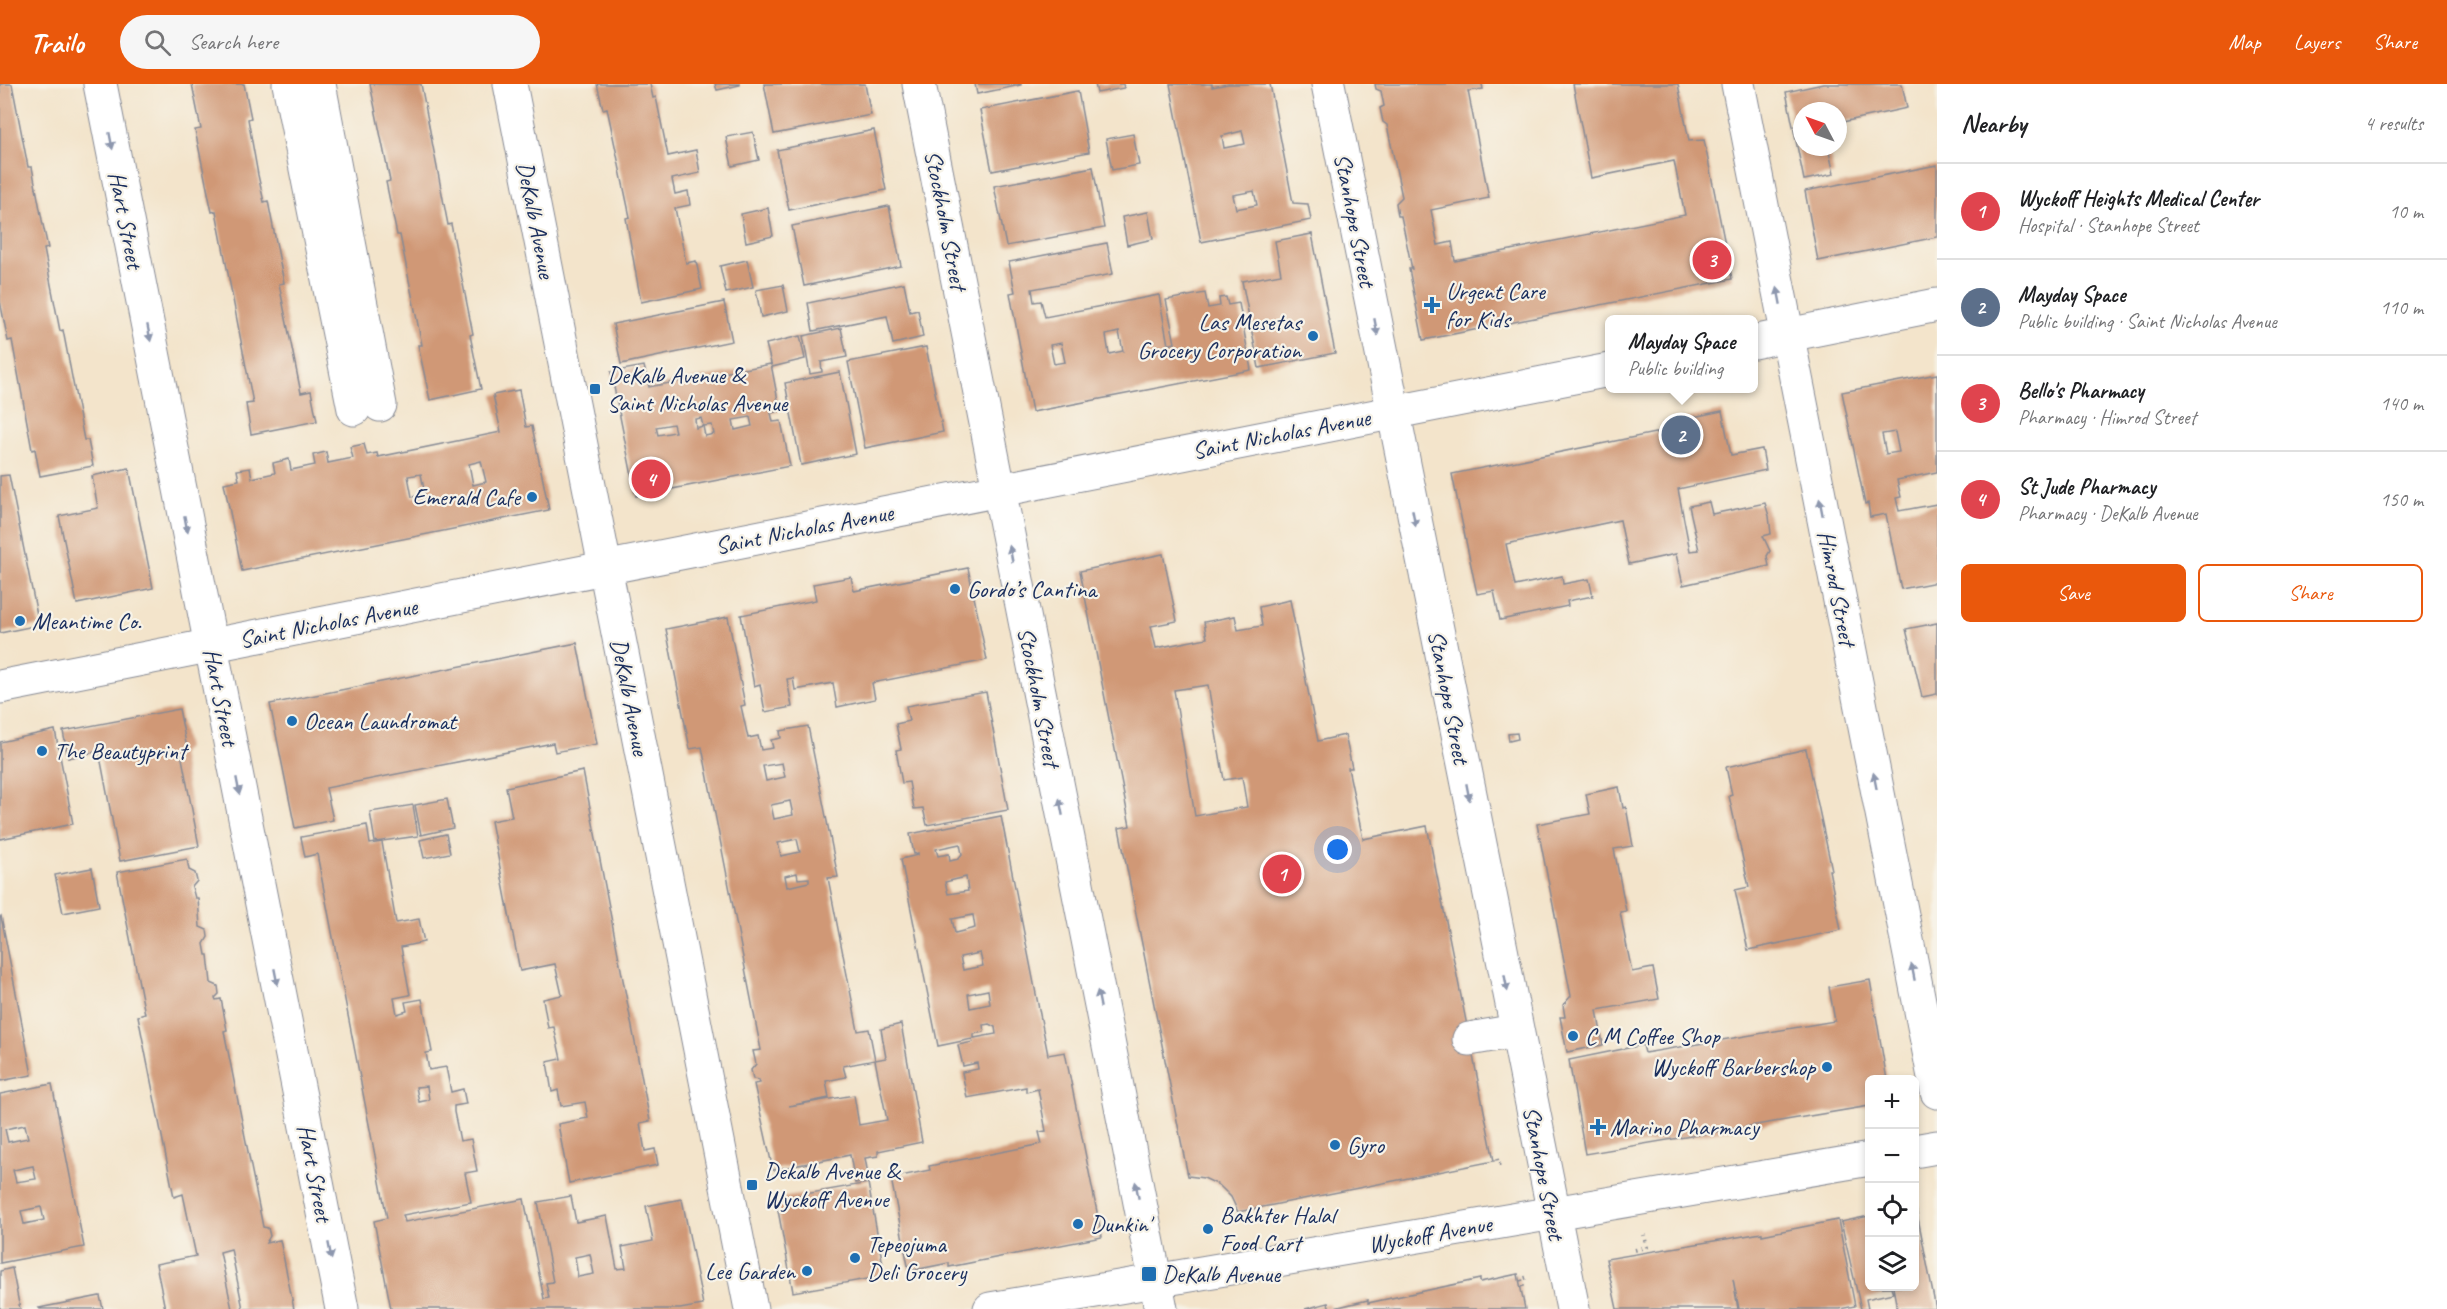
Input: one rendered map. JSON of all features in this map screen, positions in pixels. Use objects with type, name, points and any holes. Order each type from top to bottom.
[{"type":"street","name":"Hart Street","points":[[100,84],[342,1309]]},
{"type":"street","points":[[289,84],[367,407],[319,84]]},
{"type":"street","name":"DeKalb Avenue","points":[[510,84],[751,1309]]},
{"type":"street","name":"Stockholm Street","points":[[919,84],[1158,1295]]},
{"type":"street","name":"Stanhope Street","points":[[1328,84],[1573,1309]]},
{"type":"street","name":"Himrod Street","points":[[1738,84],[1937,1092]]},
{"type":"street","points":[[1758,341],[1937,305]]},
{"type":"street","name":"Saint Nicholas Avenue","points":[[0,687],[1605,371]]},
{"type":"street","points":[[1469,1039],[1516,1031]]},
{"type":"street","points":[[1919,1150],[1937,1147]]},
{"type":"street","name":"Wyckoff Avenue","points":[[990,1309],[1158,1295],[1552,1213],[1865,1160]]},
{"type":"path","points":[[1497,1159],[1498,1164],[1502,1164]]},
{"type":"path","points":[[1635,1250],[1647,1247],[1644,1235]]},
{"type":"path","points":[[1523,1287],[1521,1279],[1528,1277]]},
{"type":"building","points":[[0,84],[12,84],[28,167],[32,167],[48,248],[44,249],[60,331],[63,330],[84,440],[88,440],[93,466],[40,476],[35,449],[32,450],[12,340],[8,341],[0,301]]},
{"type":"building","points":[[192,84],[244,84],[258,175],[264,202],[268,201],[284,283],[279,284],[301,393],[311,391],[317,421],[251,434],[246,404],[253,403],[216,211],[212,212],[195,130],[201,129]]},
{"type":"building","points":[[370,84],[421,84],[448,225],[451,224],[473,334],[470,335],[481,389],[430,400],[418,345],[422,345],[400,235],[397,235],[386,182],[390,181]]},
{"type":"building","points":[[597,84],[650,84],[653,98],[656,97],[668,156],[696,150],[700,173],[672,179],[675,194],[688,191],[690,205],[675,208],[686,263],[696,261],[702,289],[641,302],[626,218],[630,217],[607,108],[603,109]]},
{"type":"building","points":[[715,84],[740,84],[740,85],[717,90]]},
{"type":"building","points":[[764,84],[865,84],[871,115],[774,134]]},
{"type":"building","points":[[975,84],[1021,84],[1021,85],[977,94]]},
{"type":"building","points":[[1095,84],[1123,84],[1124,88],[1097,93]]},
{"type":"building","points":[[1170,84],[1212,84],[1212,87],[1228,84],[1270,84],[1293,203],[1308,204],[1311,220],[1201,242]],"holes":[[[1242,131],[1245,144],[1224,148],[1222,136]],[[1254,191],[1257,205],[1236,209],[1233,195]]]},
{"type":"building","points":[[1375,84],[1482,84],[1483,89],[1468,91],[1489,198],[1431,210],[1438,245],[1452,242],[1455,261],[1685,215],[1674,161],[1591,178],[1573,84],[1678,84],[1689,141],[1704,140],[1732,279],[1423,340],[1409,269],[1412,269],[1396,203],[1402,197],[1387,125],[1383,122],[1380,108],[1384,106],[1381,91],[1376,89]]},
{"type":"building","points":[[1823,84],[1902,84],[1907,108],[1847,121],[1847,102],[1793,102],[1793,126],[1786,92]]},
{"type":"building","points":[[1078,91],[1089,152],[992,171],[980,110]]},
{"type":"building","points":[[874,130],[886,190],[789,210],[777,150]]},
{"type":"building","points":[[753,132],[759,160],[732,166],[726,137]]},
{"type":"building","points":[[1133,134],[1139,165],[1112,170],[1106,139]]},
{"type":"building","points":[[1799,156],[1830,156],[1834,174],[1804,180]]},
{"type":"building","points":[[1937,165],[1937,237],[1818,261],[1805,191]]},
{"type":"building","points":[[1093,167],[1104,228],[1006,246],[994,186]]},
{"type":"building","points":[[889,206],[901,266],[804,286],[792,226]]},
{"type":"building","points":[[768,208],[773,236],[746,242],[741,214]]},
{"type":"building","points":[[1148,212],[1153,239],[1127,245],[1122,217]]},
{"type":"building","points":[[1312,234],[1335,353],[1259,368],[1242,281],[1281,274],[1275,241]]},
{"type":"building","points":[[1107,243],[1113,274],[1032,289],[1034,302],[1041,301],[1045,317],[1159,295],[1168,345],[1175,343],[1166,300],[1205,293],[1208,308],[1220,306],[1219,298],[1226,297],[1228,305],[1239,303],[1251,370],[1032,412],[1010,293],[1015,292],[1009,262]],"holes":[[[1119,332],[1123,351],[1109,354],[1106,335]],[[1061,343],[1065,362],[1054,364],[1050,345]]]},
{"type":"building","points":[[747,260],[753,287],[726,293],[720,266]]},
{"type":"building","points":[[904,283],[910,312],[918,310],[923,337],[893,344],[887,316],[813,331],[808,303]]},
{"type":"building","points":[[783,285],[788,311],[761,317],[756,290]]},
{"type":"building","points":[[724,302],[732,341],[621,364],[613,324]]},
{"type":"building","points":[[841,328],[847,357],[821,362],[822,372],[810,374],[803,336]]},
{"type":"building","points":[[800,336],[805,359],[772,367],[766,344]]},
{"type":"building","points":[[926,347],[943,432],[865,448],[848,362]]},
{"type":"building","points":[[771,364],[780,411],[771,413],[773,422],[781,421],[790,466],[636,496],[611,372],[644,366],[649,387]],"holes":[[[750,417],[752,426],[735,430],[733,420]],[[701,418],[703,426],[696,428],[695,419]],[[673,424],[675,432],[658,435],[656,427]],[[712,425],[714,434],[705,436],[703,426]]]},
{"type":"building","points":[[840,372],[856,454],[801,465],[785,383]]},
{"type":"building","points":[[1937,374],[1937,472],[1897,480],[1901,497],[1896,498],[1899,511],[1937,504],[1937,582],[1901,589],[1886,514],[1870,517],[1868,503],[1865,504],[1842,392]],"holes":[[[1895,432],[1899,452],[1886,454],[1882,434]]]},
{"type":"building","points":[[519,390],[526,427],[532,426],[549,510],[242,571],[224,483],[239,480],[237,470],[250,468],[252,478],[275,473],[273,463],[289,459],[291,470],[315,465],[313,455],[326,452],[328,463],[353,458],[350,447],[364,444],[367,455],[377,453],[378,457],[501,432],[493,395]],"holes":[[[481,461],[486,482],[473,485],[469,464]],[[421,474],[425,494],[412,497],[408,476]]]},
{"type":"building","points":[[1722,411],[1731,455],[1762,449],[1766,470],[1678,489],[1690,551],[1699,550],[1689,506],[1709,502],[1712,514],[1765,503],[1771,534],[1763,536],[1770,551],[1767,556],[1769,566],[1683,585],[1676,554],[1629,564],[1620,520],[1506,544],[1515,586],[1562,576],[1563,584],[1589,579],[1593,596],[1567,601],[1568,606],[1500,620],[1494,591],[1477,594],[1452,474],[1665,431],[1664,423]]},
{"type":"building","points":[[129,468],[153,588],[77,604],[59,516],[98,508],[92,476]]},
{"type":"building","points":[[9,475],[39,625],[0,633],[0,476]]},
{"type":"building","points":[[1163,554],[1177,621],[1151,626],[1156,648],[1207,638],[1204,622],[1235,616],[1238,630],[1262,626],[1259,607],[1290,600],[1318,741],[1345,735],[1352,768],[1348,768],[1363,839],[1427,826],[1494,1161],[1238,1212],[1231,1197],[1219,1185],[1204,1178],[1188,1176],[1119,828],[1130,826],[1080,571]],"holes":[[[1208,685],[1224,780],[1242,777],[1247,807],[1195,816],[1174,690]]]},
{"type":"building","points":[[968,568],[987,660],[872,683],[875,699],[837,707],[833,683],[795,690],[793,678],[787,679],[792,707],[765,712],[760,684],[754,686],[741,615],[816,600],[813,584],[851,577],[854,591]]},
{"type":"building","points":[[728,617],[745,705],[741,706],[748,738],[758,736],[761,750],[773,748],[771,740],[781,738],[780,731],[808,726],[838,877],[828,878],[858,1031],[869,1029],[875,1060],[886,1058],[881,1029],[901,1024],[922,1142],[878,1151],[878,1156],[865,1158],[869,1180],[855,1183],[850,1155],[773,1170],[754,1084],[760,1083],[759,1080],[753,1079],[751,1070],[756,1064],[753,1051],[761,1050],[702,747],[690,749],[666,629]],"holes":[[[782,763],[785,777],[766,781],[763,766]],[[790,801],[793,815],[774,819],[771,805]],[[797,839],[800,852],[781,856],[778,843]],[[797,873],[798,879],[809,878],[809,882],[787,887],[785,876]],[[875,1060],[887,1120],[859,1125],[854,1095],[789,1106],[829,1098],[826,1081],[846,1077],[843,1066]]]},
{"type":"building","points":[[1937,623],[1937,694],[1922,697],[1906,629]]},
{"type":"building","points":[[577,643],[597,744],[555,752],[553,743],[326,788],[333,820],[295,828],[270,704]]},
{"type":"building","points":[[986,692],[1008,810],[927,825],[923,808],[914,809],[909,782],[902,783],[896,750],[901,749],[896,724],[909,721],[906,706]]},
{"type":"building","points":[[179,709],[187,748],[181,753],[199,846],[120,861],[99,751],[68,758],[63,731]]},
{"type":"building","points":[[55,730],[73,824],[0,839],[0,742]]},
{"type":"building","points":[[1517,733],[1518,739],[1509,741],[1508,734]]},
{"type":"building","points":[[1806,749],[1832,870],[1829,870],[1841,930],[1748,950],[1735,890],[1749,887],[1729,796],[1732,795],[1726,767]]},
{"type":"building","points":[[583,771],[650,1121],[640,1123],[645,1151],[655,1149],[658,1165],[569,1183],[558,1124],[588,1118],[585,1102],[561,1106],[558,1090],[552,1092],[547,1062],[561,1059],[554,1027],[548,1028],[543,999],[562,995],[555,964],[520,971],[491,821],[512,817],[506,787]]},
{"type":"building","points":[[1619,787],[1623,808],[1626,807],[1633,846],[1614,849],[1626,911],[1620,912],[1632,972],[1653,968],[1659,999],[1597,1010],[1603,1045],[1567,1052],[1560,1017],[1565,1017],[1563,1005],[1571,996],[1537,824],[1590,814],[1586,794]]},
{"type":"building","points":[[447,799],[453,828],[421,835],[415,805]]},
{"type":"building","points":[[413,805],[418,836],[375,842],[370,812]]},
{"type":"building","points":[[1001,816],[1048,1055],[1065,1052],[1102,1237],[949,1267],[949,1263],[909,1271],[891,1178],[930,1170],[929,1166],[1042,1144],[1039,1132],[1046,1131],[1038,1089],[1026,1092],[1026,1087],[967,1098],[962,1072],[978,1069],[977,1063],[963,1066],[958,1045],[973,1042],[972,1039],[938,1046],[901,859],[918,855],[918,853],[914,854],[910,834]],"holes":[[[960,844],[962,854],[958,859],[950,861],[949,854],[938,856],[936,849]],[[966,877],[968,891],[948,894],[945,882]],[[973,915],[975,928],[955,933],[952,919]],[[980,953],[983,966],[963,970],[960,957]],[[988,990],[990,1004],[970,1008],[968,994]],[[989,1024],[995,1027],[996,1034],[974,1038],[974,1034],[984,1032],[983,1025]]]},
{"type":"building","points":[[367,825],[370,844],[382,842],[396,923],[419,919],[424,942],[401,947],[410,995],[394,998],[397,1014],[407,1011],[405,1002],[422,999],[432,1052],[426,1053],[429,1070],[446,1067],[451,1092],[463,1089],[466,1104],[454,1106],[454,1112],[460,1141],[471,1139],[477,1171],[465,1173],[471,1202],[403,1215],[405,1222],[524,1199],[544,1299],[549,1298],[546,1283],[553,1282],[538,1202],[571,1196],[576,1222],[607,1216],[617,1269],[626,1268],[622,1247],[653,1241],[646,1206],[682,1199],[703,1305],[680,1309],[391,1309],[374,1221],[387,1218],[317,854],[305,857],[301,837]],"holes":[[[427,1086],[429,1100],[419,1102],[416,1087]],[[590,1254],[594,1274],[578,1277],[575,1257]]]},
{"type":"building","points":[[446,834],[450,853],[424,858],[420,840]]},
{"type":"building","points":[[187,859],[189,870],[195,873],[197,881],[192,887],[195,898],[198,898],[200,927],[207,930],[208,937],[204,944],[206,955],[208,955],[211,983],[218,986],[219,994],[216,1000],[221,999],[227,1030],[224,1031],[263,1227],[268,1228],[270,1236],[266,1243],[280,1240],[294,1309],[243,1309],[231,1249],[220,1252],[232,1309],[165,1309],[156,1264],[196,1256],[183,1194],[174,1197],[138,1016],[145,1014],[117,872]]},
{"type":"building","points":[[92,868],[99,906],[63,913],[55,875]]},
{"type":"building","points":[[0,917],[32,1075],[0,1081]]},
{"type":"building","points":[[1870,980],[1886,1075],[1865,1075],[1865,1107],[1585,1154],[1569,1060],[1643,1045],[1645,1053],[1835,1021],[1829,987]]},
{"type":"building","points":[[52,1084],[84,1247],[0,1263],[0,1094]],"holes":[[[25,1125],[28,1138],[8,1142],[5,1129]],[[33,1166],[36,1179],[16,1182],[13,1170]],[[41,1207],[44,1220],[24,1224],[21,1211]]]},
{"type":"building","points":[[868,1183],[885,1276],[793,1292],[776,1199]]},
{"type":"building","points":[[1865,1217],[1865,1291],[1892,1291],[1893,1293],[1866,1299],[1868,1309],[1861,1309],[1841,1222]]},
{"type":"building","points":[[1838,1220],[1855,1306],[1840,1309],[1739,1309],[1733,1279],[1738,1309],[1617,1309],[1606,1259],[1762,1233],[1762,1235]]},
{"type":"building","points":[[1919,1223],[1936,1309],[1897,1309],[1894,1291],[1919,1291]]},
{"type":"building","points":[[12,1268],[20,1309],[0,1309],[0,1271]]},
{"type":"building","points":[[1518,1274],[1525,1309],[1330,1309],[1480,1279],[1480,1282]]},
{"type":"building","points":[[100,1296],[103,1309],[39,1308]]},
{"type":"building","points":[[1328,1303],[1330,1309],[1305,1309]]},
{"type":"place","name":"Bello's Pharmacy","points":[[1712,260]]},
{"type":"place","name":"Urgent Care for Kids","points":[[1432,305]]},
{"type":"place","name":"Las Mesetas Grocery Corporation","points":[[1313,336]]},
{"type":"place","name":"DeKalb Avenue & Saint Nicholas Avenue","points":[[595,389]]},
{"type":"place","name":"Mayday Space","points":[[1681,435]]},
{"type":"place","name":"St Jude Pharmacy","points":[[651,479]]},
{"type":"place","name":"Emerald Cafe","points":[[532,497]]},
{"type":"place","name":"Gordo’s Cantina","points":[[955,589]]},
{"type":"place","name":"Meantime Co.","points":[[20,621]]},
{"type":"place","name":"Ocean Laundromat","points":[[292,721]]},
{"type":"place","name":"The Beautyprint","points":[[42,751]]},
{"type":"place","name":"Wyckoff Heights Medical Center","points":[[1282,874]]},
{"type":"place","name":"C M Coffee Shop","points":[[1573,1036]]},
{"type":"place","name":"Wyckoff Barbershop","points":[[1827,1067]]},
{"type":"place","name":"Marino Pharmacy","points":[[1598,1127]]},
{"type":"place","name":"Gyro","points":[[1335,1145]]},
{"type":"place","name":"Dekalb Avenue & Wyckoff Avenue","points":[[752,1185]]},
{"type":"place","name":"Dunkin'","points":[[1078,1224]]},
{"type":"place","name":"Bakhter Halal Food Cart","points":[[1208,1229]]},
{"type":"place","name":"Tepeojuma Deli Grocery","points":[[855,1258]]},
{"type":"place","name":"Lee Garden","points":[[807,1271]]},
{"type":"place","name":"DeKalb Avenue","points":[[1149,1274]]}]
